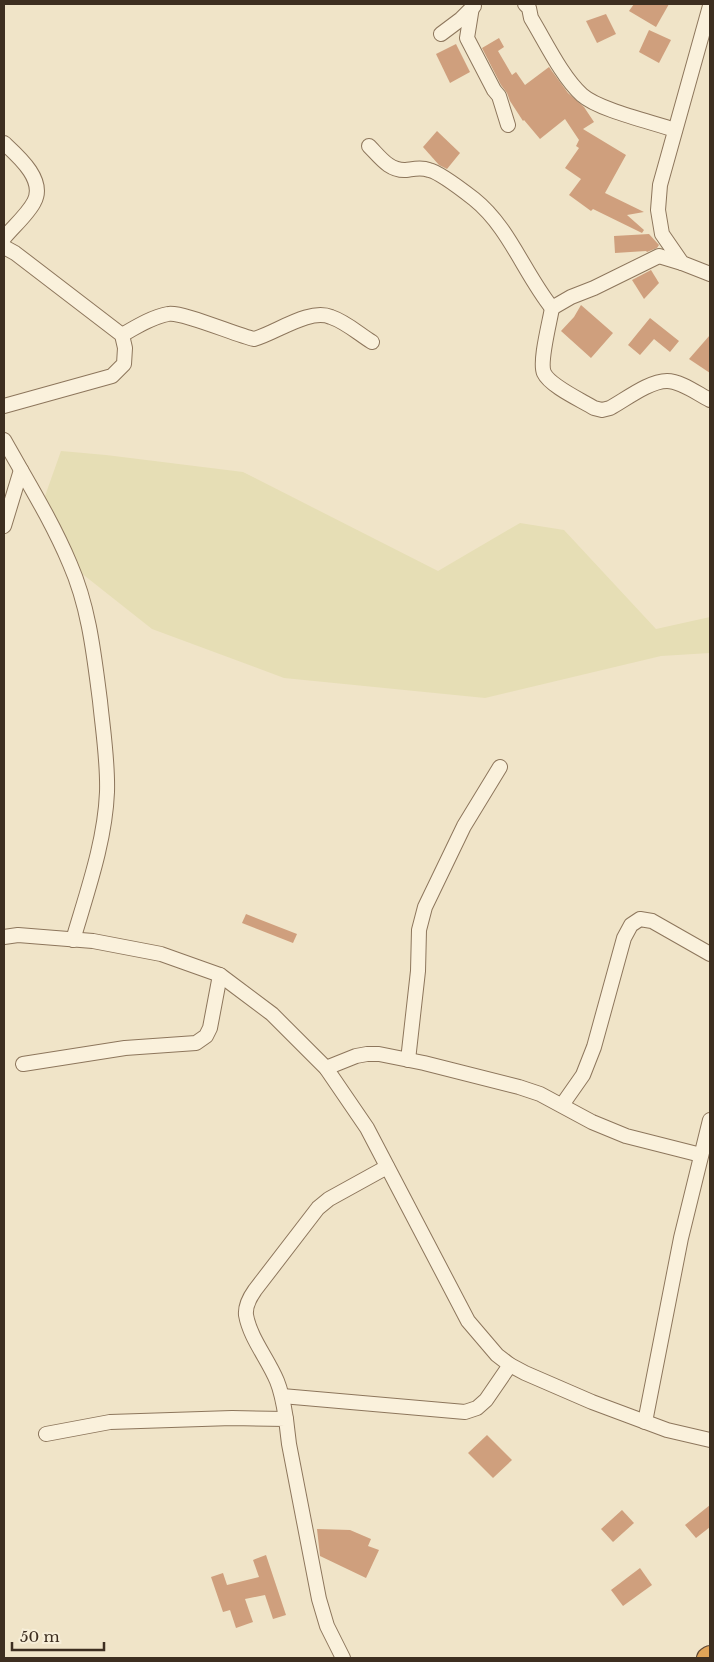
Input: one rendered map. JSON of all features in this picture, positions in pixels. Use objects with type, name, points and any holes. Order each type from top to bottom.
[{"type":"street","points":[[525,4],[529,8],[531,18],[570,83],[583,96],[600,106],[676,130]]},
{"type":"street","points":[[441,34],[461,19],[474,6]]},
{"type":"street","points":[[474,6],[467,38],[494,90],[500,96],[508,125]]},
{"type":"street","points":[[682,263],[662,234],[658,210],[660,185],[710,6]]},
{"type":"street","points":[[4,143],[19,157],[35,180],[37,191],[34,201],[4,238]]},
{"type":"street","points":[[370,146],[392,168],[399,170],[422,168],[431,170],[474,200],[504,231],[539,291],[552,308],[542,362],[543,372],[550,381],[594,408],[602,410],[610,408],[654,384],[667,381],[678,384],[710,400]]},
{"type":"street","points":[[4,247],[15,253],[122,335],[125,348],[124,364],[112,376],[12,402],[4,406]]},
{"type":"street","points":[[552,308],[571,297],[594,288],[659,256],[710,274]]},
{"type":"street","points":[[122,335],[170,313],[183,315],[254,340],[311,315],[323,314],[332,317],[372,342]]},
{"type":"street","points":[[4,440],[52,526],[71,565],[84,604],[92,643],[106,746],[107,792],[101,834],[73,940]]},
{"type":"street","points":[[4,526],[21,470]]},
{"type":"street","points":[[408,1060],[418,971],[419,930],[425,907],[464,826],[500,767]]},
{"type":"street","points":[[562,1105],[583,1075],[594,1047],[624,938],[630,925],[640,919],[652,921],[710,954]]},
{"type":"street","points":[[4,937],[18,935],[94,941],[161,954],[220,975],[272,1014],[326,1068],[367,1128],[468,1321],[497,1355],[510,1365],[592,1402],[667,1430],[710,1440]]},
{"type":"street","points":[[23,1064],[125,1048],[196,1043],[206,1036],[210,1028],[220,975]]},
{"type":"street","points":[[326,1068],[366,1054],[379,1054],[408,1060],[519,1087],[540,1094],[592,1122],[626,1136],[701,1155]]},
{"type":"street","points":[[645,1422],[681,1238],[710,1120]]},
{"type":"street","points":[[343,1658],[327,1626],[319,1599],[289,1444],[282,1396],[277,1380],[250,1327],[246,1313],[247,1303],[255,1290],[318,1208],[329,1199],[388,1167]]},
{"type":"street","points":[[282,1396],[465,1412],[477,1408],[486,1400],[510,1365]]},
{"type":"street","points":[[46,1434],[110,1422],[232,1418],[286,1419]]},
{"type":"shaded area","points":[[61,451],[243,472],[438,571],[520,523],[564,530],[656,629],[710,617],[710,653],[661,656],[485,698],[284,678],[152,629],[71,565],[52,526],[45,496]]},
{"type":"building","points":[[634,4],[669,4],[656,27],[629,11]]},
{"type":"building","points":[[606,14],[616,34],[597,43],[586,21]]},
{"type":"building","points":[[649,30],[671,40],[659,63],[639,52]]},
{"type":"building","points":[[499,38],[504,47],[498,51],[512,75],[516,72],[525,85],[549,67],[568,93],[584,107],[594,122],[583,129],[626,155],[605,193],[644,212],[627,215],[644,230],[642,233],[593,209],[591,211],[569,195],[581,179],[565,168],[579,148],[576,146],[579,140],[565,119],[540,139],[523,121],[501,85],[482,48]]},
{"type":"building","points":[[456,44],[470,72],[450,83],[436,54]]},
{"type":"building","points":[[437,131],[460,153],[447,169],[439,165],[423,147]]},
{"type":"building","points":[[649,234],[659,245],[657,248],[647,252],[615,253],[614,236]]},
{"type":"building","points":[[651,270],[659,283],[644,299],[632,280]]},
{"type":"building","points":[[581,305],[613,333],[591,358],[561,331],[574,317]]},
{"type":"building","points":[[650,318],[679,341],[670,352],[654,339],[640,355],[628,345]]},
{"type":"building","points":[[710,335],[710,373],[689,359]]},
{"type":"building","points":[[246,914],[297,934],[293,943],[242,923]]},
{"type":"building","points":[[487,1435],[512,1460],[493,1478],[468,1453]]},
{"type":"building","points":[[710,1505],[710,1527],[696,1538],[685,1525]]},
{"type":"building","points":[[622,1510],[634,1523],[613,1542],[601,1529]]},
{"type":"building","points":[[317,1529],[350,1530],[371,1539],[368,1546],[379,1550],[366,1578],[320,1556]]},
{"type":"building","points":[[266,1555],[286,1615],[273,1619],[265,1595],[245,1599],[253,1622],[236,1628],[230,1610],[223,1612],[211,1577],[223,1573],[227,1585],[259,1577],[253,1560]]},
{"type":"building","points":[[640,1568],[652,1585],[623,1606],[611,1590]]}]
